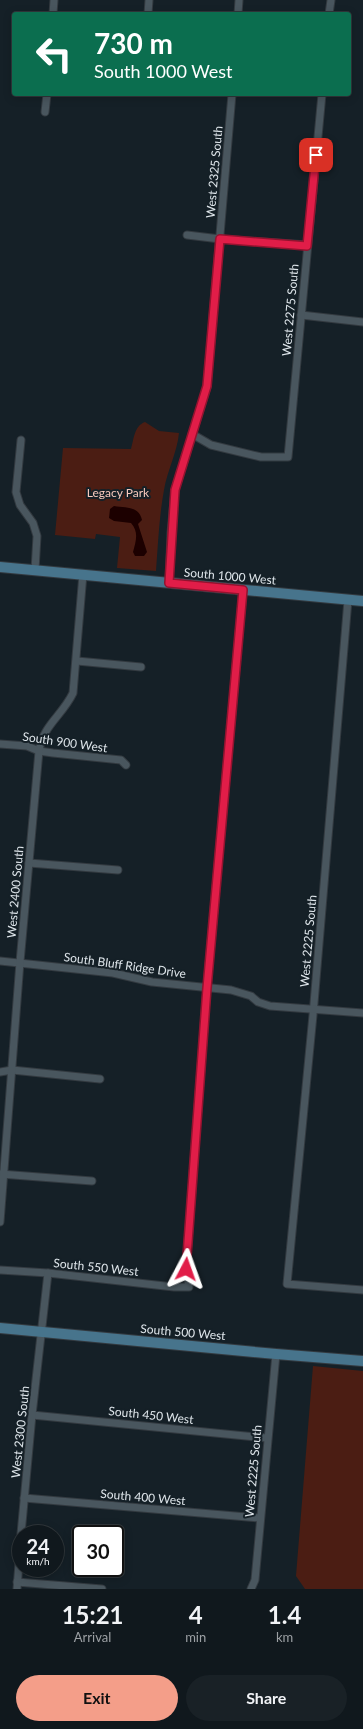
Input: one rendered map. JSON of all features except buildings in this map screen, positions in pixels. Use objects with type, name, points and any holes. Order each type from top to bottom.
[{"type":"main road","name":"South 1000 West","points":[[0,567],[363,601]]},
{"type":"main road","name":"South 500 West","points":[[0,1328],[363,1361]]},
{"type":"street","points":[[53,12],[54,0]]},
{"type":"street","points":[[148,12],[149,0]]},
{"type":"street","points":[[238,12],[239,0]]},
{"type":"street","points":[[329,12],[331,0]]},
{"type":"street","points":[[45,112],[47,96]]},
{"type":"street","name":"West 2325 South","points":[[169,583],[175,490],[207,386],[232,96]]},
{"type":"street","name":"West 2275 South","points":[[192,434],[211,445],[261,457],[288,457],[322,96]]},
{"type":"street","points":[[187,235],[307,246]]},
{"type":"street","points":[[301,315],[363,322]]},
{"type":"street","points":[[21,440],[16,492],[20,505],[33,523],[37,536],[35,570]]},
{"type":"street","name":"West 2400 South","points":[[0,1222],[2,1174],[39,751],[44,733],[51,722],[67,706],[73,693],[83,574]]},
{"type":"street","points":[[207,988],[243,590]]},
{"type":"street","name":"West 2225 South","points":[[348,600],[313,1009],[287,1284],[363,1290]]},
{"type":"street","points":[[76,660],[141,666]]},
{"type":"street","name":"South 900 West","points":[[0,744],[28,746],[39,751],[121,760],[126,765]]},
{"type":"street","points":[[29,863],[118,870]]},
{"type":"street","name":"South Bluff Ridge Drive","points":[[0,961],[113,973],[152,982],[240,992],[270,1006],[363,1013]]},
{"type":"street","name":"South 550 West","points":[[0,1270],[48,1273],[174,1287],[189,1287],[186,1269],[207,988]]},
{"type":"street","points":[[0,1072],[12,1070],[100,1079]]},
{"type":"street","points":[[2,1174],[92,1181]]},
{"type":"street","name":"West 2300 South","points":[[22,1525],[32,1415],[48,1273]]},
{"type":"street","name":"West 2225 South","points":[[250,1589],[255,1580],[276,1354]]},
{"type":"street","name":"South 450 West","points":[[32,1415],[267,1438]]},
{"type":"street","name":"South 400 West","points":[[24,1498],[260,1518]]},
{"type":"street","points":[[17,1585],[102,1589]]},
{"type":"green space","name":"Legacy Park","points":[[145,422],[159,431],[179,433],[165,483],[162,500],[156,571],[117,568],[120,537],[96,534],[95,539],[55,535],[63,448],[131,449],[139,426]]},
{"type":"green space","points":[[313,1366],[363,1371],[363,1589],[305,1589],[296,1576]]},
{"type":"shaded area","points":[[114,506],[131,508],[140,515],[142,520],[138,524],[147,552],[144,556],[135,556],[133,552],[136,540],[134,526],[131,523],[114,521],[109,518],[110,509]]},
{"type":"route","points":[[186,1269],[207,988],[243,590],[169,583],[171,533],[175,490],[207,386],[220,239],[307,246],[316,155]]}]
